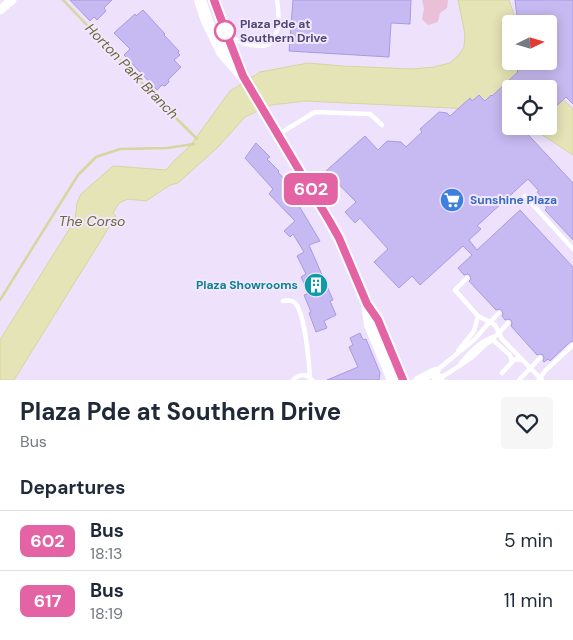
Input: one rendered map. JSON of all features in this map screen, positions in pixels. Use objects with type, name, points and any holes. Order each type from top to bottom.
[{"type":"main road","points":[[200,0],[207,21],[222,52],[243,76],[339,238],[367,304],[378,320],[403,380]]},
{"type":"main road","points":[[214,0],[243,76]]},
{"type":"main road","points":[[367,304],[370,324],[393,380]]},
{"type":"street","points":[[0,10],[12,0]]},
{"type":"street","points":[[418,380],[437,376]]},
{"type":"lane","points":[[228,37],[246,44],[267,45],[272,41],[277,31],[277,0]]},
{"type":"lane","points":[[278,134],[315,112],[370,114],[382,125]]},
{"type":"lane","points":[[525,196],[573,249]]},
{"type":"lane","points":[[467,278],[455,290],[478,316],[496,326],[502,339],[540,379],[546,370],[573,345]]},
{"type":"lane","points":[[283,301],[294,302],[300,312],[311,379]]},
{"type":"lane","points":[[450,360],[477,337],[499,314]]},
{"type":"lane","points":[[437,376],[473,333],[478,316]]},
{"type":"lane","points":[[437,376],[450,372],[471,358],[508,323]]},
{"type":"lane","points":[[493,339],[510,355],[512,362]]},
{"type":"lane","points":[[519,380],[526,376],[530,368],[540,358]]},
{"type":"lane","points":[[502,373],[514,359],[523,360]]},
{"type":"lane","points":[[293,380],[300,375],[311,379]]},
{"type":"shaded area","points":[[422,0],[448,0],[447,8],[440,13],[438,22],[428,25],[422,19],[424,9]]},
{"type":"water","name":"The Corso","points":[[458,0],[509,0],[514,15],[502,15],[502,70],[539,70],[546,80],[502,80],[502,119],[453,108],[305,101],[271,105],[245,117],[218,147],[178,183],[170,185],[146,201],[128,199],[119,203],[113,213],[116,216],[14,380],[0,380],[0,340],[75,220],[77,203],[81,194],[113,166],[166,170],[190,146],[230,91],[260,72],[308,63],[413,69],[434,67],[450,63],[459,55],[464,47],[465,34]]},
{"type":"water","points":[[557,94],[573,109],[573,155],[543,135],[557,135]]},
{"type":"building","points":[[70,0],[112,0],[104,8],[106,11],[97,20],[94,17],[90,21]]},
{"type":"building","points":[[293,0],[411,0],[410,24],[391,23],[389,57],[289,51]]},
{"type":"building","name":"Sunshine Plaza","points":[[515,0],[573,0],[573,104],[566,97],[557,105],[557,80],[509,80],[518,70],[558,70],[558,15],[517,15]]},
{"type":"building","points":[[143,10],[179,51],[180,55],[174,60],[181,67],[168,80],[169,82],[165,86],[162,85],[157,90],[124,55],[130,49],[114,33],[135,14],[136,16]]},
{"type":"building","name":"Sunshine Plaza","points":[[502,87],[502,135],[528,135],[573,183],[573,240],[545,210],[547,208],[541,201],[543,199],[537,192],[539,191],[528,179],[477,226],[481,229],[469,240],[477,250],[520,210],[573,267],[573,341],[550,361],[548,359],[544,362],[543,355],[537,355],[511,326],[511,320],[505,320],[502,316],[502,311],[500,309],[496,310],[469,281],[471,279],[470,276],[468,274],[464,275],[458,268],[472,255],[463,246],[420,285],[412,276],[399,288],[374,262],[388,249],[360,218],[355,223],[345,212],[356,202],[326,171],[365,136],[378,150],[387,141],[401,142],[406,147],[422,132],[420,129],[439,112],[447,113],[450,116],[470,98],[472,101],[479,95],[485,101]]},
{"type":"building","points":[[256,143],[270,157],[267,159],[279,171],[320,241],[309,245],[333,300],[330,301],[336,315],[324,321],[327,328],[316,332],[304,295],[309,293],[301,277],[306,274],[297,256],[304,252],[293,234],[290,237],[284,231],[295,221],[269,194],[273,189],[245,158]]},
{"type":"building","points":[[360,333],[363,340],[366,339],[380,373],[379,380],[327,380],[358,367],[349,347],[353,345],[350,338]]},
{"type":"waterway","name":"Horton Park Branch","points":[[63,0],[197,139]]},
{"type":"waterway","name":"The Corso","points":[[0,300],[78,175],[96,157],[120,149],[167,148],[194,144]]},
{"type":"bus line","name":"602","points":[[214,0],[243,76],[339,238],[367,304],[378,320],[403,380]]},
{"type":"place","name":"Plaza Pde at Southern Drive","points":[[225,31]]},
{"type":"place","name":"Sunshine Plaza","points":[[452,200]]},
{"type":"place","name":"Plaza Showrooms","points":[[316,285]]}]
